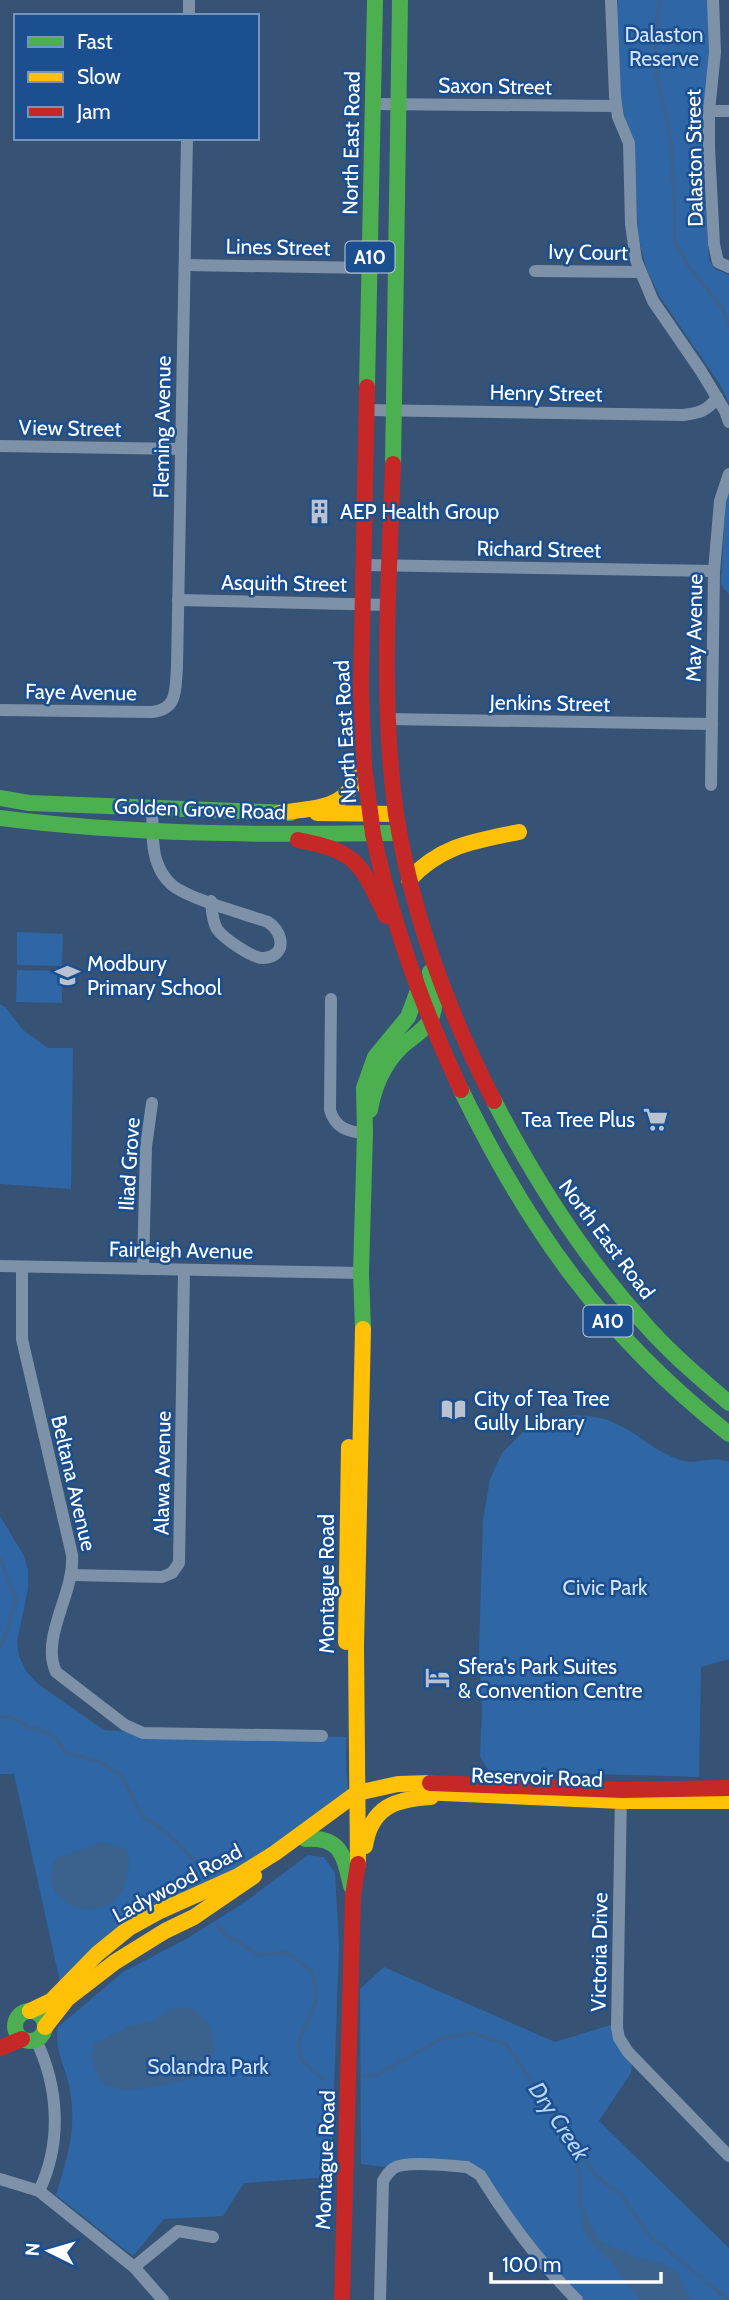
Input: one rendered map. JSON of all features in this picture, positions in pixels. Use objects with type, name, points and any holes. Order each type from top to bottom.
[{"type":"main road","name":"North East Road","points":[[375,0],[361,689],[364,766],[370,814],[390,909],[402,950],[429,1021],[462,1092],[512,1186],[554,1253],[606,1318],[657,1373],[729,1434]]},
{"type":"main road","name":"North East Road","points":[[400,0],[387,719],[390,772],[409,880],[432,961],[468,1048],[534,1174],[573,1234],[623,1299],[668,1349],[729,1403]]},
{"type":"main road","points":[[280,813],[334,804],[349,794],[364,766]]},
{"type":"main road","name":"Golden Grove Road","points":[[0,798],[29,803],[152,808],[396,814]]},
{"type":"main road","name":"Golden Grove Road","points":[[0,818],[153,830],[399,833]]},
{"type":"main road","points":[[409,880],[424,863],[444,850],[519,832]]},
{"type":"main road","points":[[273,833],[342,852],[356,863],[368,881],[402,950]]},
{"type":"main road","points":[[422,929],[434,1000],[429,1021]]},
{"type":"main road","name":"Montague Road","points":[[342,2300],[353,1896],[348,1847],[353,1802],[363,1313],[363,1096],[368,1071],[382,1048],[406,1023],[418,993]]},
{"type":"main road","name":"Montague Road","points":[[365,1133],[375,1090],[387,1063],[429,1021]]},
{"type":"main road","points":[[512,1186],[534,1174]]},
{"type":"main road","name":"Reservoir Road","points":[[353,1802],[398,1783],[729,1801]]},
{"type":"main road","name":"Reservoir Road","points":[[353,1802],[414,1792],[621,1795],[729,1788]]},
{"type":"main road","points":[[353,1896],[365,1854],[369,1823],[376,1814],[389,1806],[413,1798],[475,1798],[491,1795]]},
{"type":"main road","name":"Ladywood Road","points":[[0,2048],[30,2033],[115,1962],[165,1931],[194,1917],[353,1802]]},
{"type":"main road","name":"Ladywood Road","points":[[30,2033],[18,2017],[51,2001],[97,1954],[129,1928],[238,1876],[353,1802]]},
{"type":"main road","points":[[305,1839],[314,1837],[328,1840],[339,1848],[353,1896]]},
{"type":"main road","name":"Ladywood Road","points":[[0,2035],[30,2033]]},
{"type":"street","points":[[611,0],[616,106],[629,143],[631,223],[640,272],[659,310],[717,397],[729,422]]},
{"type":"street","name":"Dalaston Street","points":[[713,0],[715,52],[709,111],[709,148],[716,256],[718,262],[729,267]]},
{"type":"street","name":"Saxon Street","points":[[373,104],[616,106]]},
{"type":"street","points":[[709,111],[729,111]]},
{"type":"street","name":"Fleming Avenue","points":[[162,711],[170,705],[174,697],[187,140]]},
{"type":"street","name":"Lines Street","points":[[185,265],[370,268]]},
{"type":"street","name":"Ivy Court","points":[[535,271],[640,272]]},
{"type":"street","name":"Henry Street","points":[[367,410],[682,415],[703,411],[710,407],[717,397]]},
{"type":"street","name":"View Street","points":[[0,446],[181,449]]},
{"type":"street","name":"May Avenue","points":[[711,785],[720,601],[714,571],[720,501],[729,474]]},
{"type":"street","name":"Richard Street","points":[[364,565],[714,571]]},
{"type":"street","name":"Asquith Street","points":[[178,600],[389,605]]},
{"type":"street","name":"Faye Avenue","points":[[0,710],[162,711]]},
{"type":"street","name":"Jenkins Street","points":[[387,719],[712,724]]},
{"type":"street","points":[[152,808],[156,860],[169,883],[184,892],[211,901],[268,922],[277,928],[281,941],[279,949],[275,954],[261,958],[253,956],[223,935],[214,922],[211,901]]},
{"type":"street","points":[[331,999],[330,1110],[341,1127],[365,1133]]},
{"type":"street","name":"Iliad Grove","points":[[143,1269],[146,1147],[152,1103]]},
{"type":"street","name":"Fairleigh Avenue","points":[[0,1266],[361,1273]]},
{"type":"street","name":"Beltana Avenue","points":[[22,1267],[22,1339],[72,1555],[72,1575],[55,1627],[52,1654],[54,1668],[63,1679],[125,1725],[143,1733],[322,1736]]},
{"type":"street","name":"Alawa Avenue","points":[[72,1575],[162,1577],[172,1573],[179,1563],[184,1270]]},
{"type":"street","name":"Victoria Drive","points":[[621,1795],[617,2028],[628,2052],[729,2156]]},
{"type":"street","points":[[30,2033],[47,2061],[56,2121],[49,2171],[39,2191]]},
{"type":"street","points":[[380,2300],[383,2181],[393,2168],[408,2165],[467,2167],[474,2170],[480,2175],[525,2244],[577,2300]]},
{"type":"street","points":[[0,2179],[39,2191],[134,2267],[163,2300]]},
{"type":"street","points":[[134,2267],[178,2231],[212,2237]]},
{"type":"green space","name":"Dalaston Reserve","points":[[618,0],[708,0],[711,33],[702,148],[709,260],[715,269],[729,275],[729,403],[719,383],[660,297],[646,268],[638,235],[634,140],[625,118],[621,97],[616,20]]},
{"type":"green space","points":[[729,494],[729,594],[721,583],[725,506]]},
{"type":"green space","points":[[17,932],[63,934],[62,966],[17,965]]},
{"type":"green space","points":[[17,970],[62,971],[62,1003],[16,1002]]},
{"type":"green space","points":[[0,1004],[23,1030],[48,1048],[73,1048],[71,1189],[0,1184]]},
{"type":"green space","name":"Civic Park","points":[[574,1415],[612,1422],[680,1460],[692,1462],[717,1459],[729,1462],[729,1659],[701,1667],[699,1777],[489,1771],[480,1757],[482,1712],[479,1650],[483,1520],[490,1479],[502,1453],[525,1430],[548,1419]]},
{"type":"green space","points":[[0,1516],[24,1556],[28,1570],[28,1589],[17,1642],[19,1656],[26,1671],[38,1684],[104,1730],[346,1737],[349,1798],[275,1853],[158,1912],[62,1991],[14,1774],[0,1774]]},
{"type":"green space","name":"Solandra Park","points":[[308,1855],[324,1857],[335,1873],[339,1945],[331,2177],[244,2183],[223,2216],[164,2219],[133,2256],[56,2195],[72,2132],[72,2106],[57,2043],[58,2027],[123,1972],[188,1938],[245,1902]]},
{"type":"green space","points":[[384,1967],[555,2042],[617,2023],[633,2058],[631,2073],[599,2121],[729,2248],[729,2300],[577,2300],[474,2170],[393,2168],[361,2164],[360,1989]]},
{"type":"shaded area","points":[[101,1842],[128,1851],[127,1879],[117,1898],[102,1907],[86,1909],[69,1904],[57,1893],[51,1878],[55,1859]]},
{"type":"shaded area","points":[[189,2007],[206,2020],[211,2029],[213,2057],[206,2071],[181,2081],[126,2090],[100,2082],[91,2055],[95,2043],[130,2026],[151,2022],[171,2009]]},
{"type":"shaded area","points":[[580,2201],[598,2240],[678,2272],[691,2300],[639,2300],[616,2268],[585,2233]]},
{"type":"waterway","points":[[659,0],[654,64],[670,135],[675,243],[689,267],[723,309],[729,326]]},
{"type":"waterway","name":"Dry Creek","points":[[0,1558],[16,1599],[0,1648]]},
{"type":"waterway","name":"Dry Creek","points":[[0,1717],[11,1717],[29,1727],[53,1735],[66,1753],[98,1761],[121,1775],[142,1815],[168,1834],[195,1860]]},
{"type":"waterway","name":"Dry Creek","points":[[218,1925],[223,1933],[260,1955],[287,1953],[313,1972],[316,2001],[298,2044],[302,2061],[323,2079]]},
{"type":"waterway","name":"Dry Creek","points":[[362,2076],[376,2075],[443,2038],[473,2033],[506,2044],[596,2176],[621,2195],[648,2234],[728,2300]]},
{"type":"waterway","points":[[574,2146],[579,2172],[580,2206]]},
{"type":"traffic: fast","points":[[367,387],[375,0]]},
{"type":"traffic: fast","points":[[393,464],[400,0]]},
{"type":"traffic: fast","points":[[0,798],[29,803],[291,813]]},
{"type":"traffic: fast","points":[[0,818],[99,828],[199,833],[399,833]]},
{"type":"traffic: fast","points":[[370,1110],[374,1092],[385,1068],[401,1047],[422,1029],[432,1016],[434,1000],[430,972]]},
{"type":"traffic: fast","points":[[363,1329],[361,1273],[364,1088],[375,1057],[408,1017],[417,993]]},
{"type":"traffic: fast","points":[[461,1090],[514,1190],[574,1278],[607,1319],[644,1358],[684,1397],[729,1434]]},
{"type":"traffic: fast","points":[[494,1101],[543,1188],[600,1271],[663,1344],[729,1403]]},
{"type":"traffic: fast","points":[[305,1839],[326,1841],[339,1850],[351,1886]]},
{"type":"traffic: fast","points":[[30,2011],[41,2015],[45,2026],[41,2037],[30,2041],[19,2037],[15,2026],[19,2015],[30,2011]]},
{"type":"traffic: slow","points":[[280,813],[321,807],[340,799],[349,791],[364,766]]},
{"type":"traffic: slow","points":[[317,813],[396,814]]},
{"type":"traffic: slow","points":[[409,880],[421,868],[446,852],[473,842],[519,832]]},
{"type":"traffic: slow","points":[[358,1864],[356,1646],[363,1329]]},
{"type":"traffic: slow","points":[[346,1642],[349,1447]]},
{"type":"traffic: slow","points":[[30,2011],[51,2001],[97,1954],[129,1928],[238,1876],[275,1853],[357,1793],[398,1784],[430,1783]]},
{"type":"traffic: slow","points":[[421,1792],[621,1801],[729,1801]]},
{"type":"traffic: slow","points":[[365,1846],[373,1822],[387,1808],[406,1800],[431,1797]]},
{"type":"traffic: slow","points":[[45,2027],[67,1999],[115,1962],[165,1931],[194,1917],[254,1876]]},
{"type":"traffic: jam","points":[[367,387],[361,689],[364,766],[373,834]]},
{"type":"traffic: jam","points":[[393,464],[387,683],[396,814]]},
{"type":"traffic: jam","points":[[396,814],[411,889],[433,961],[461,1032],[494,1101]]},
{"type":"traffic: jam","points":[[373,834],[389,900],[410,964],[433,1028],[461,1090]]},
{"type":"traffic: jam","points":[[298,840],[334,849],[346,855],[363,872],[386,916]]},
{"type":"traffic: jam","points":[[430,1783],[622,1790],[729,1788]]},
{"type":"traffic: jam","points":[[342,2300],[353,1896],[358,1864]]},
{"type":"traffic: jam","points":[[0,2048],[22,2039]]},
{"type":"place","name":"AEP Health Group","points":[[320,511]]},
{"type":"place","name":"Modbury Primary School","points":[[67,975]]},
{"type":"place","name":"Tea Tree Plus","points":[[655,1119]]},
{"type":"place","name":"City of Tea Tree Gully Library","points":[[454,1410]]},
{"type":"place","name":"Sfera's Park Suites & Convention Centre","points":[[438,1678]]}]
